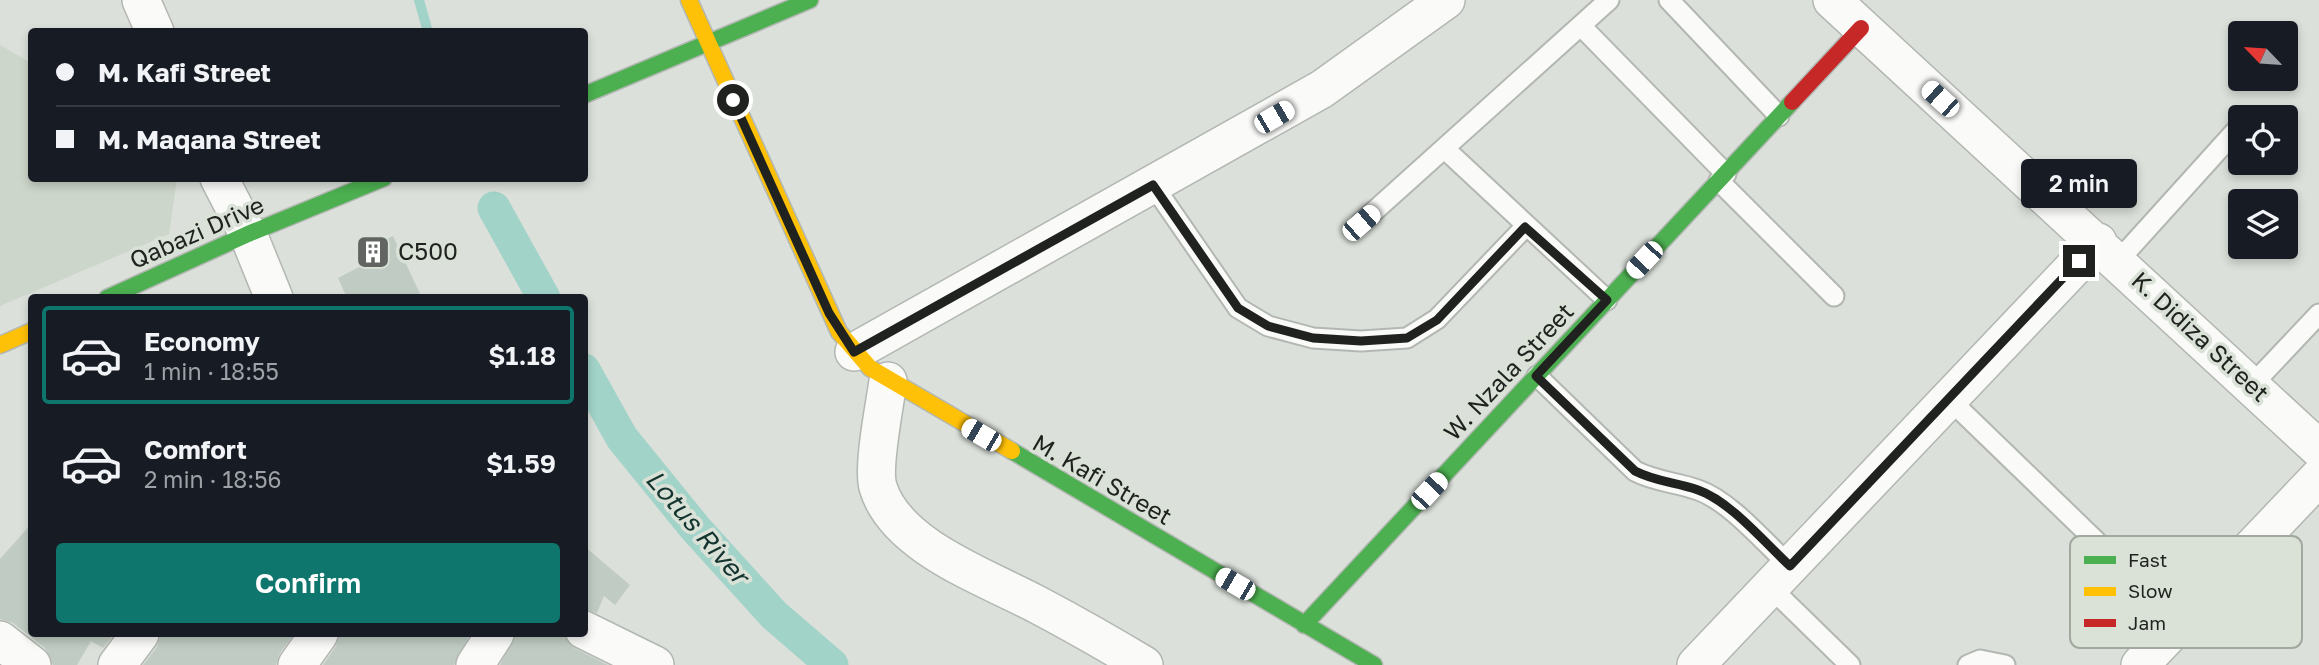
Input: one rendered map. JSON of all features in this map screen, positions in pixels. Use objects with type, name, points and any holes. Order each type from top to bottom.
[{"type":"street","points":[[141,0],[153,28]]},
{"type":"street","name":"M. Kafi Street","points":[[689,0],[829,313],[854,352],[888,381],[1374,665]]},
{"type":"street","points":[[588,93],[810,0]]},
{"type":"street","points":[[854,352],[1322,89],[1447,0]]},
{"type":"street","name":"K. Didiza Street","points":[[1832,0],[2108,251],[2319,449]]},
{"type":"street","name":"W. Nzala Street","points":[[1304,625],[1861,28]]},
{"type":"street","points":[[221,182],[248,234],[272,294]]},
{"type":"street","name":"Qabazi Drive","points":[[116,294],[248,234],[374,182]]},
{"type":"street","points":[[1696,665],[1949,399],[2108,251]]},
{"type":"street","points":[[0,345],[28,333]]},
{"type":"street","points":[[888,381],[878,486],[904,525],[948,559],[1080,627],[1144,665]]},
{"type":"street","points":[[2263,536],[2319,477]]},
{"type":"street","points":[[588,632],[655,665]]},
{"type":"street","points":[[117,665],[138,637]]},
{"type":"street","points":[[297,665],[317,637]]},
{"type":"street","points":[[475,665],[493,637]]},
{"type":"street","points":[[0,640],[32,665]]},
{"type":"street","points":[[2140,665],[2156,648]]},
{"type":"lane","points":[[1361,223],[1446,150],[1609,0]]},
{"type":"lane","points":[[1669,0],[1779,116]]},
{"type":"lane","points":[[1581,26],[1834,296]]},
{"type":"lane","points":[[2108,251],[2228,137]]},
{"type":"lane","points":[[1446,150],[1525,227],[1607,300]]},
{"type":"lane","points":[[1153,185],[1238,308],[1268,326],[1313,338],[1361,341],[1407,338],[1437,320],[1525,227]]},
{"type":"lane","points":[[2252,386],[2319,314]]},
{"type":"lane","points":[[1536,376],[1635,471],[1650,479],[1697,489],[1715,499],[1850,665]]},
{"type":"lane","points":[[1949,399],[2091,536]]},
{"type":"lane","points":[[1968,665],[1980,660],[2005,665]]},
{"type":"shaded area","points":[[0,45],[28,61],[28,182],[177,182],[169,234],[0,306]]},
{"type":"building","points":[[393,236],[420,294],[345,294],[338,278],[365,264],[360,252]]},
{"type":"building","points":[[28,528],[28,635],[13,623],[0,619],[0,559]]},
{"type":"building","points":[[588,549],[630,585],[615,605],[604,596],[597,613],[588,610]]},
{"type":"building","points":[[31,637],[112,637],[103,648],[91,641],[77,665],[53,665],[45,648]]},
{"type":"building","points":[[160,637],[292,637],[280,653],[276,665],[143,665],[157,647]]},
{"type":"building","points":[[339,637],[468,637],[454,665],[323,665]]},
{"type":"building","points":[[514,637],[566,637],[574,648],[608,665],[500,665]]},
{"type":"waterway","points":[[419,0],[427,28]]},
{"type":"waterway","name":"Lotus River","points":[[494,208],[542,294]]},
{"type":"waterway","name":"Lotus River","points":[[588,377],[622,438],[696,529],[774,615],[832,665]]},
{"type":"traffic: fast","points":[[588,93],[810,0]]},
{"type":"traffic: fast","points":[[1304,625],[1792,102]]},
{"type":"traffic: fast","points":[[116,294],[248,234],[374,182]]},
{"type":"traffic: fast","points":[[1012,451],[1374,665]]},
{"type":"traffic: slow","points":[[689,0],[839,332],[870,368],[1012,451]]},
{"type":"traffic: slow","points":[[0,345],[28,333]]},
{"type":"traffic: jam","points":[[1792,102],[1861,28]]},
{"type":"place","name":"C500","points":[[373,252]]},
{"type":"route","points":[[733,100],[829,313],[854,352],[1153,185],[1238,308],[1268,326],[1313,338],[1361,341],[1407,338],[1437,320],[1525,227],[1607,300],[1536,376],[1635,471],[1667,484],[1697,489],[1715,499],[1790,566],[2079,261]]}]
